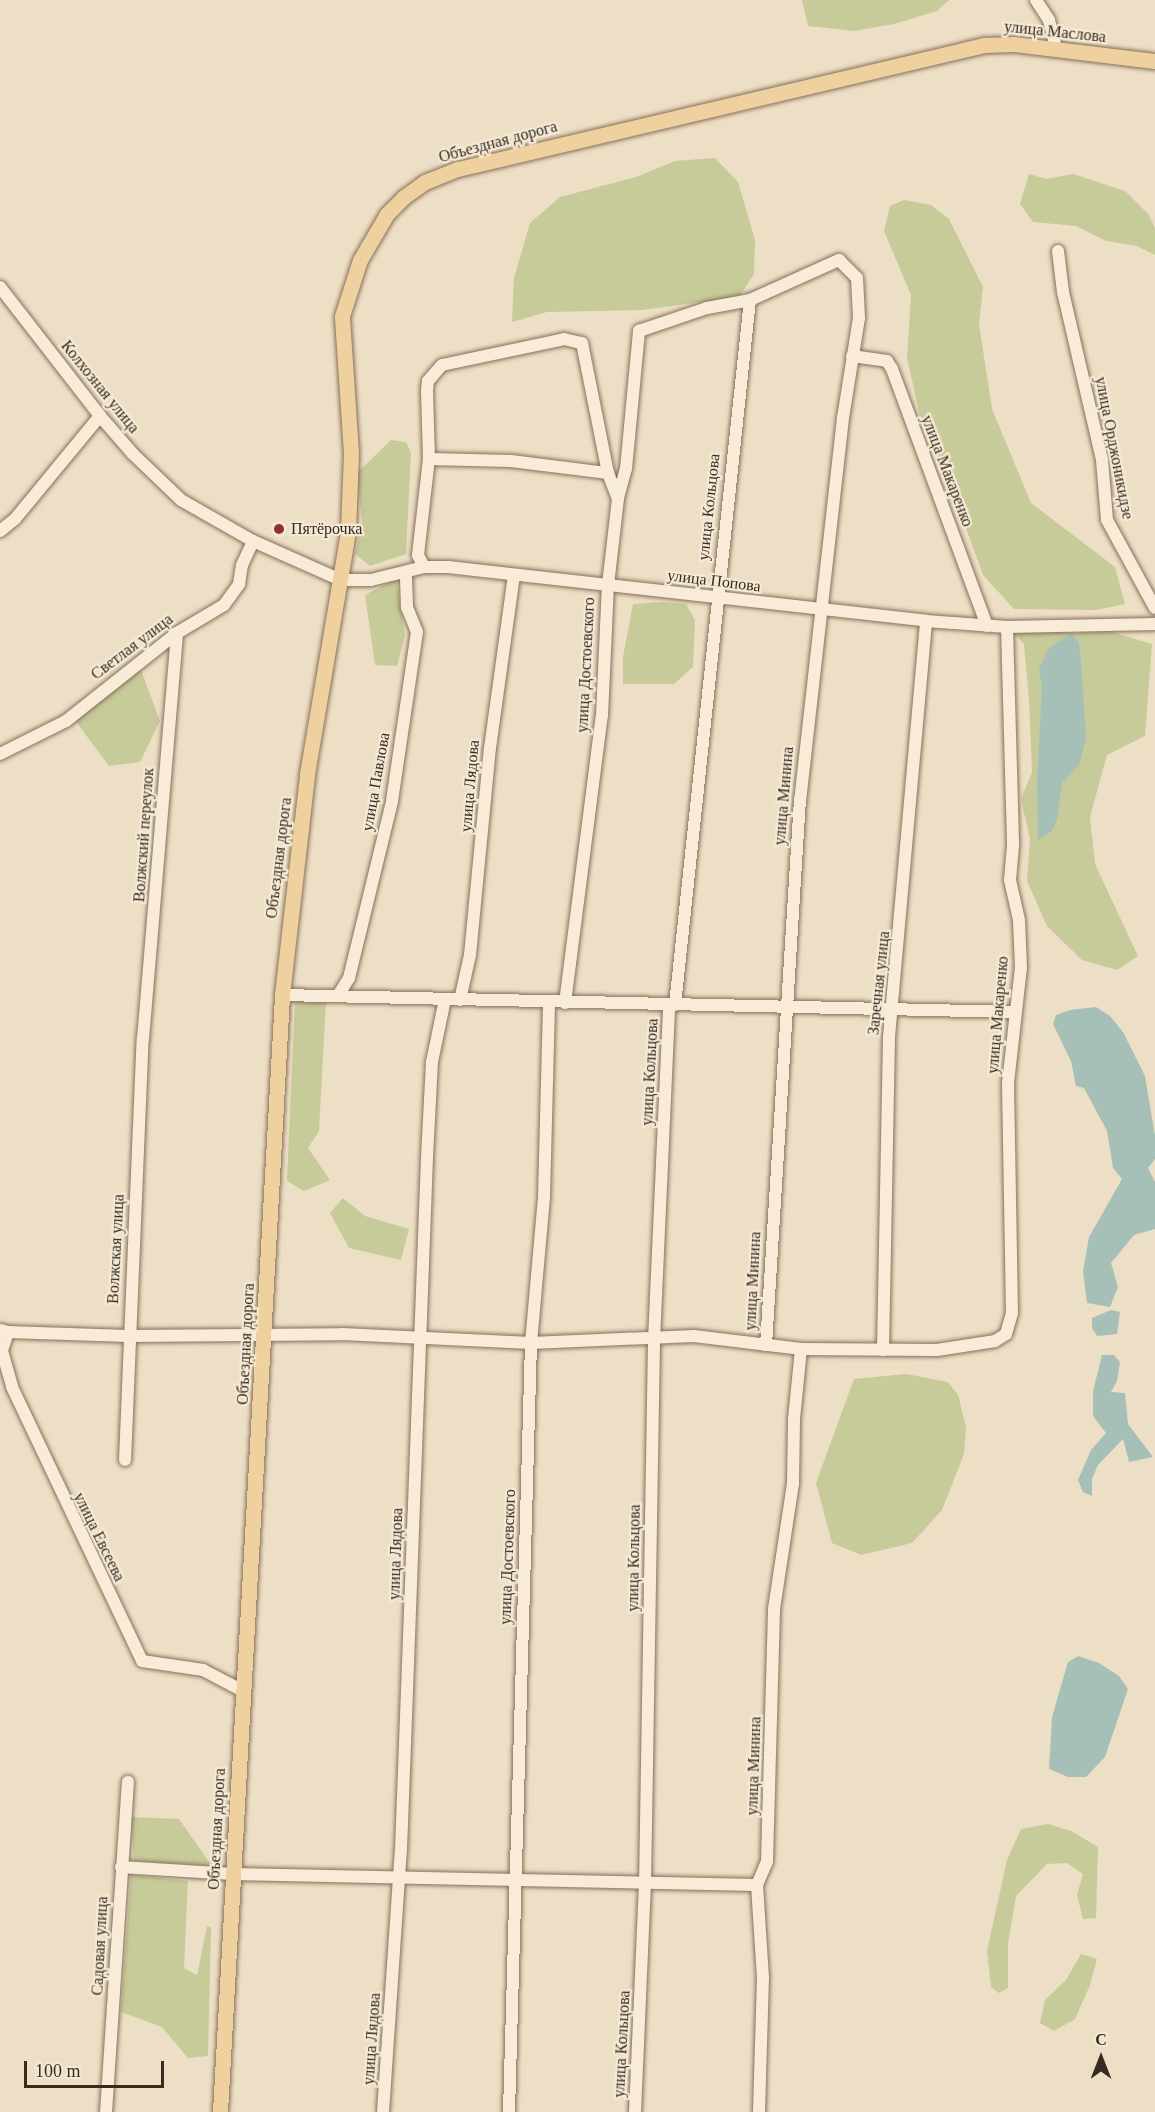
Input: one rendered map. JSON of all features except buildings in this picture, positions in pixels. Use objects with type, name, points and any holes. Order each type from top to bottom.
[{"type":"main road","name":"улица Маслова","points":[[952,50],[1014,44],[1155,61]]},
{"type":"main road","name":"Объездная дорога","points":[[220,2112],[282,995],[307,774],[341,580],[351,484],[342,316],[349,285],[371,237],[404,197],[425,182],[458,169],[952,50]]},
{"type":"street","points":[[1036,0],[1048,20],[1056,48]]},
{"type":"street","name":"улица Орджоникидзе","points":[[1058,250],[1063,292],[1102,460],[1107,520],[1155,608]]},
{"type":"street","name":"улица Минина","points":[[750,300],[839,260],[857,278],[859,293],[820,610],[800,799],[785,1009],[766,1345]]},
{"type":"street","name":"Колхозная улица","points":[[0,287],[99,416],[181,500],[253,541],[341,580]]},
{"type":"street","name":"улица Достоевского","points":[[565,1002],[602,716],[608,585],[618,498],[626,469],[639,331],[707,308],[750,300]]},
{"type":"street","name":"улица Кольцова","points":[[635,2112],[645,1884],[654,1340],[672,1005],[697,817],[716,598],[750,300]]},
{"type":"street","points":[[424,567],[418,555],[429,459],[428,381],[442,365],[564,339],[582,343],[608,473],[618,498]]},
{"type":"street","name":"улица Макаренко","points":[[852,356],[887,361],[892,369],[987,626]]},
{"type":"street","points":[[0,531],[15,519],[99,416]]},
{"type":"street","points":[[429,459],[510,461],[608,473]]},
{"type":"street","name":"Светлая улица","points":[[0,754],[66,721],[177,633],[234,596],[253,541]]},
{"type":"street","name":"улица Попова","points":[[341,580],[371,580],[424,567],[480,569],[514,576],[987,626],[1155,624]]},
{"type":"street","name":"улица Павлова","points":[[339,994],[349,978],[392,801],[417,632],[407,607],[406,573]]},
{"type":"street","name":"улица Лядова","points":[[460,1000],[470,955],[492,725],[514,576]]},
{"type":"street","name":"Заречная улица","points":[[883,1350],[889,1037],[894,1011],[926,621]]},
{"type":"street","name":"улица Макаренко","points":[[883,1350],[971,1346],[1006,1334],[1012,1313],[1008,1134],[1013,1012],[1021,968],[1019,920],[1010,880],[1014,842],[1007,627]]},
{"type":"street","name":"Волжский переулок","points":[[143,1039],[177,633]]},
{"type":"street","points":[[282,995],[339,994],[460,1000],[785,1009],[1013,1012]]},
{"type":"street","name":"улица Лядова","points":[[383,2112],[399,1877],[418,1338],[432,1062],[445,999]]},
{"type":"street","name":"улица Достоевского","points":[[508,2112],[531,1343],[544,1196],[549,1002]]},
{"type":"street","name":"Волжская улица","points":[[125,1460],[128,1336],[143,1039]]},
{"type":"street","points":[[4,1331],[128,1336],[264,1334],[531,1343],[654,1340],[694,1336],[801,1349],[883,1350]]},
{"type":"street","name":"улица Евсеева","points":[[4,1331],[2,1351],[4,1367],[58,1490],[142,1660],[203,1670],[243,1691]]},
{"type":"street","name":"улица Минина","points":[[759,2112],[763,1978],[757,1885],[766,1861],[774,1609],[793,1485],[801,1349]]},
{"type":"street","name":"Садовая улица","points":[[106,2112],[128,1782]]},
{"type":"street","points":[[122,1867],[233,1874],[757,1885]]},
{"type":"green space","points":[[802,0],[949,0],[937,11],[894,24],[854,31],[808,26]]},
{"type":"green space","points":[[715,158],[738,182],[755,240],[754,274],[739,297],[642,310],[547,312],[512,322],[514,278],[530,223],[560,197],[636,177],[675,161]]},
{"type":"green space","points":[[1029,174],[1046,179],[1073,174],[1125,191],[1149,215],[1155,228],[1155,255],[1137,246],[1106,241],[1076,226],[1033,222],[1020,204]]},
{"type":"green space","points":[[904,200],[931,205],[949,219],[983,287],[979,324],[992,409],[1031,503],[1115,567],[1125,604],[1096,610],[1014,609],[983,575],[957,503],[922,425],[907,358],[911,295],[884,231],[890,206]]},
{"type":"green space","points":[[391,440],[406,442],[411,453],[406,554],[370,566],[355,554],[362,524],[357,473]]},
{"type":"green space","points":[[396,579],[405,635],[397,666],[375,665],[365,595]]},
{"type":"green space","points":[[661,602],[686,604],[695,620],[693,667],[674,684],[623,684],[623,657],[633,604]]},
{"type":"green space","points":[[1009,628],[1072,633],[1108,631],[1152,644],[1145,736],[1107,755],[1090,817],[1095,864],[1138,956],[1117,970],[1082,960],[1047,926],[1027,881],[1030,839],[1021,799],[1032,772],[1029,700],[1024,644]]},
{"type":"green space","points":[[141,670],[160,721],[140,762],[109,766],[74,719]]},
{"type":"green space","points":[[295,1001],[326,1002],[319,1131],[308,1148],[330,1180],[304,1191],[287,1181]]},
{"type":"green space","points":[[343,1198],[365,1216],[409,1229],[401,1260],[349,1248],[330,1213]]},
{"type":"green space","points":[[906,1374],[948,1382],[958,1395],[966,1427],[964,1454],[942,1510],[912,1543],[861,1555],[832,1543],[816,1483],[854,1379]]},
{"type":"green space","points":[[131,1817],[179,1819],[212,1866],[134,1861]]},
{"type":"green space","points":[[1048,1824],[1071,1831],[1098,1847],[1096,1918],[1083,1919],[1077,1895],[1083,1874],[1067,1863],[1047,1864],[1016,1896],[1008,1944],[1008,1988],[999,1993],[991,1987],[987,1951],[1007,1860],[1021,1829]]},
{"type":"green space","points":[[131,1875],[188,1881],[184,1968],[197,1975],[207,1926],[211,1928],[208,2056],[188,2058],[162,2027],[121,2012]]},
{"type":"green space","points":[[1081,1954],[1097,1959],[1090,1985],[1075,2019],[1054,2031],[1040,2023],[1045,2000],[1066,1980]]},
{"type":"water","points":[[1072,633],[1079,643],[1086,737],[1080,764],[1062,783],[1057,820],[1052,831],[1038,840],[1037,781],[1042,686],[1039,669],[1048,649]]},
{"type":"water","points":[[1096,1007],[1110,1016],[1123,1032],[1145,1076],[1155,1136],[1155,1159],[1148,1168],[1155,1182],[1155,1229],[1134,1235],[1111,1263],[1118,1287],[1110,1307],[1087,1303],[1083,1271],[1089,1237],[1122,1179],[1113,1168],[1107,1131],[1084,1088],[1076,1086],[1071,1061],[1053,1024],[1056,1015],[1070,1010]]},
{"type":"water","points":[[1111,1310],[1120,1312],[1117,1334],[1097,1336],[1092,1328],[1092,1318]]},
{"type":"water","points":[[1102,1355],[1114,1355],[1120,1362],[1117,1381],[1111,1392],[1125,1393],[1128,1424],[1153,1457],[1129,1462],[1123,1439],[1098,1465],[1092,1479],[1092,1496],[1083,1492],[1078,1480],[1091,1450],[1106,1433],[1093,1416],[1093,1391]]},
{"type":"water","points":[[1078,1656],[1099,1663],[1119,1676],[1128,1689],[1105,1757],[1086,1777],[1068,1777],[1049,1769],[1052,1717],[1068,1662]]},
{"type":"place","name":"Пятёрочка","points":[[279,529]]}]
